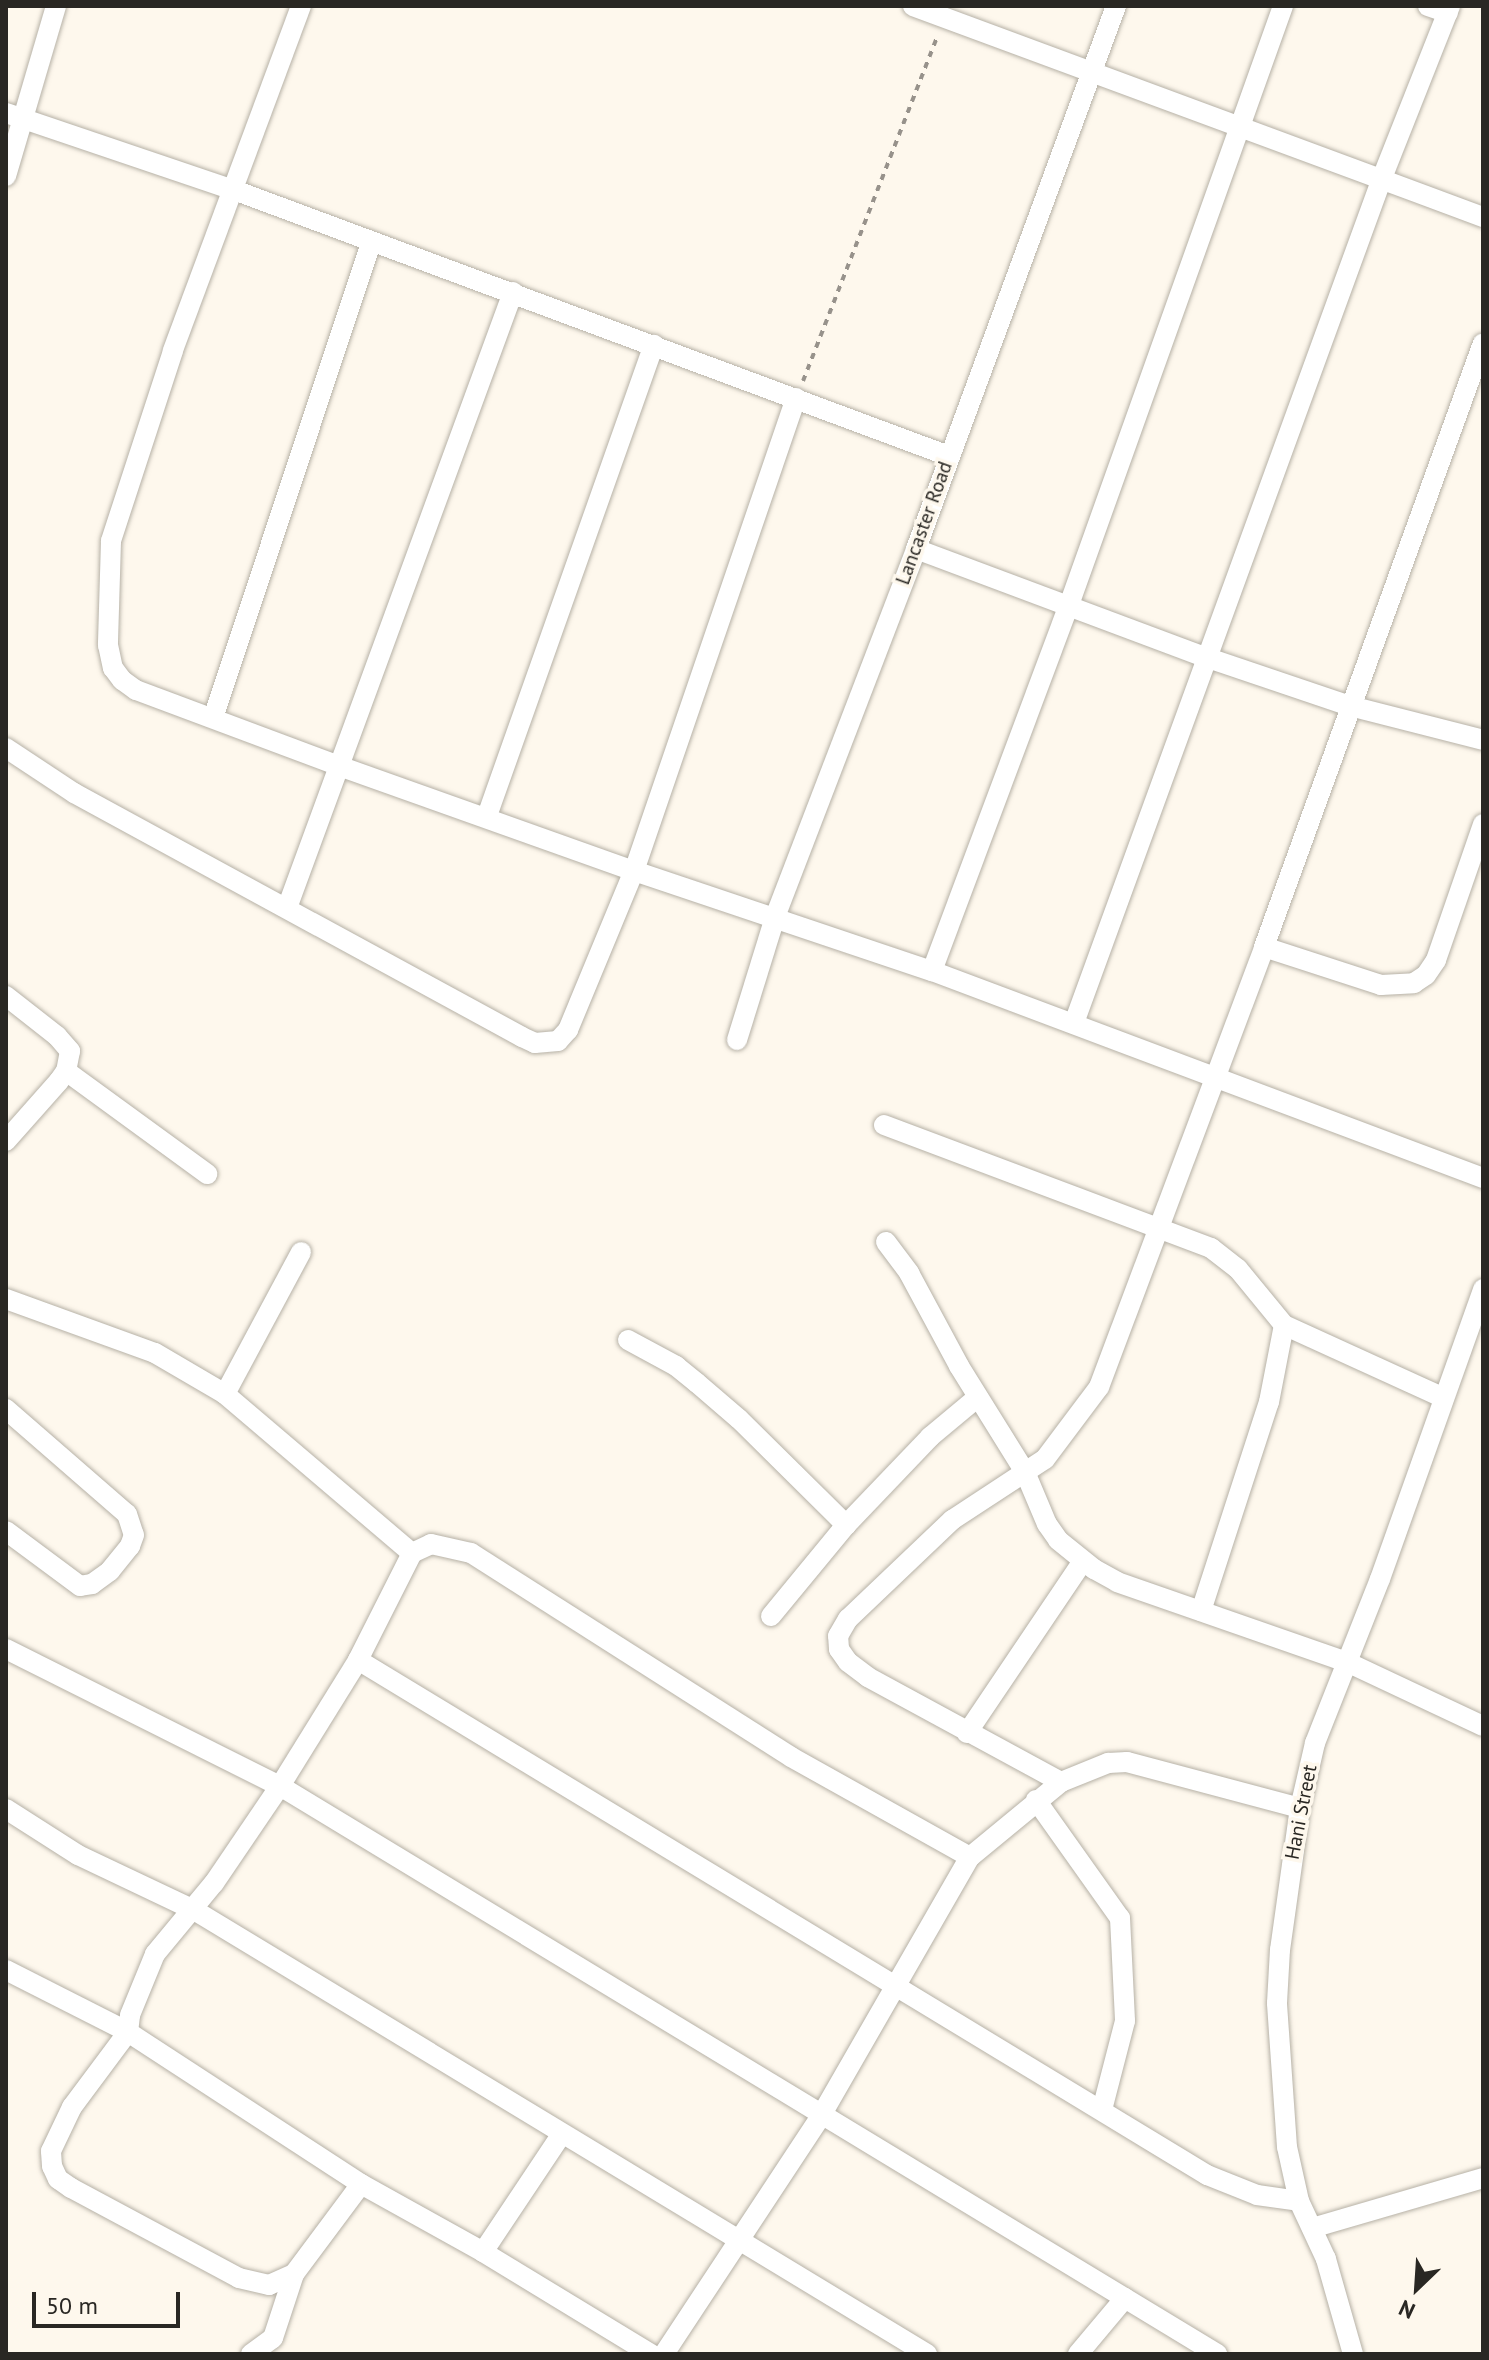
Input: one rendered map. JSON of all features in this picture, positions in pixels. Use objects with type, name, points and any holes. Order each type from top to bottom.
[{"type":"street","points":[[6,176],[14,115],[56,6]]},
{"type":"street","points":[[301,6],[173,351],[116,519],[108,580],[108,645],[113,668],[136,690],[339,766],[487,816],[634,871],[932,971],[1483,1178]]},
{"type":"street","points":[[913,6],[947,12],[1089,73],[1483,217]]},
{"type":"street","name":"Lancaster Road","points":[[737,1040],[775,917],[916,549],[1116,6]]},
{"type":"street","points":[[932,971],[1069,605],[1283,6]]},
{"type":"street","points":[[1074,1023],[1442,8]]},
{"type":"street","points":[[14,115],[234,190],[949,456]]},
{"type":"street","points":[[213,718],[371,243]]},
{"type":"street","points":[[287,908],[513,292]]},
{"type":"street","points":[[1061,1782],[967,1733],[848,1662],[839,1649],[838,1636],[848,1619],[952,1520],[1025,1472],[1060,1443],[1099,1387],[1264,947],[1483,343]]},
{"type":"street","points":[[487,816],[654,345]]},
{"type":"street","points":[[6,748],[74,793],[522,1037],[546,1043],[558,1041],[568,1030],[634,871],[796,398]]},
{"type":"street","points":[[916,549],[1208,658],[1350,706],[1483,740]]},
{"type":"street","points":[[1264,947],[1381,985],[1414,983],[1426,975],[1436,960],[1483,824]]},
{"type":"street","points":[[6,996],[66,1044],[70,1051],[66,1071],[6,1141]]},
{"type":"street","points":[[66,1071],[207,1174]]},
{"type":"street","points":[[6,1109],[22,1123]]},
{"type":"street","points":[[884,1125],[1158,1225],[1224,1256],[1284,1325],[1442,1397]]},
{"type":"street","points":[[886,1242],[909,1273],[978,1397],[1025,1472],[1047,1524],[1058,1540],[1083,1561],[1139,1591],[1349,1663],[1482,1723]]},
{"type":"street","points":[[225,1394],[301,1252]]},
{"type":"street","name":"Hani Street","points":[[1353,2354],[1326,2259],[1299,2201],[1287,2147],[1277,2003],[1280,1950],[1300,1808],[1315,1743],[1349,1663],[1483,1289]]},
{"type":"street","points":[[6,1299],[155,1353],[225,1394],[412,1553]]},
{"type":"street","points":[[1201,1611],[1269,1402],[1284,1325]]},
{"type":"street","points":[[628,1340],[676,1366],[707,1392],[846,1525]]},
{"type":"street","points":[[771,1616],[846,1525],[930,1437],[978,1397]]},
{"type":"street","points":[[6,1409],[48,1442],[127,1514],[134,1535],[130,1546],[110,1571],[92,1584],[80,1586],[6,1531]]},
{"type":"street","points":[[294,2274],[269,2285],[239,2278],[58,2179],[52,2166],[57,2135],[95,2072],[128,2032],[130,2015],[155,1954],[194,1910],[280,1786],[358,1660],[412,1553],[431,1544],[471,1553],[791,1757],[970,1857]]},
{"type":"street","points":[[967,1733],[1083,1561]]},
{"type":"street","points":[[6,1649],[280,1786],[1217,2354]]},
{"type":"street","points":[[358,1660],[1232,2187],[1257,2195],[1299,2201]]},
{"type":"street","points":[[664,2354],[822,2114],[970,1857],[1036,1800],[1061,1782],[1091,1767],[1127,1762],[1300,1808]]},
{"type":"street","points":[[1036,1800],[1120,1918],[1125,2021],[1102,2110]]},
{"type":"street","points":[[6,1809],[78,1855],[194,1910],[927,2354]]},
{"type":"street","points":[[6,1970],[128,2032],[361,2184],[483,2252],[651,2354]]},
{"type":"street","points":[[483,2252],[561,2135]]},
{"type":"street","points":[[1312,2228],[1483,2178]]},
{"type":"street","points":[[251,2354],[273,2338],[294,2274],[361,2184]]},
{"type":"street","points":[[1078,2354],[1125,2298]]},
{"type":"path","points":[[796,398],[947,12]]}]
